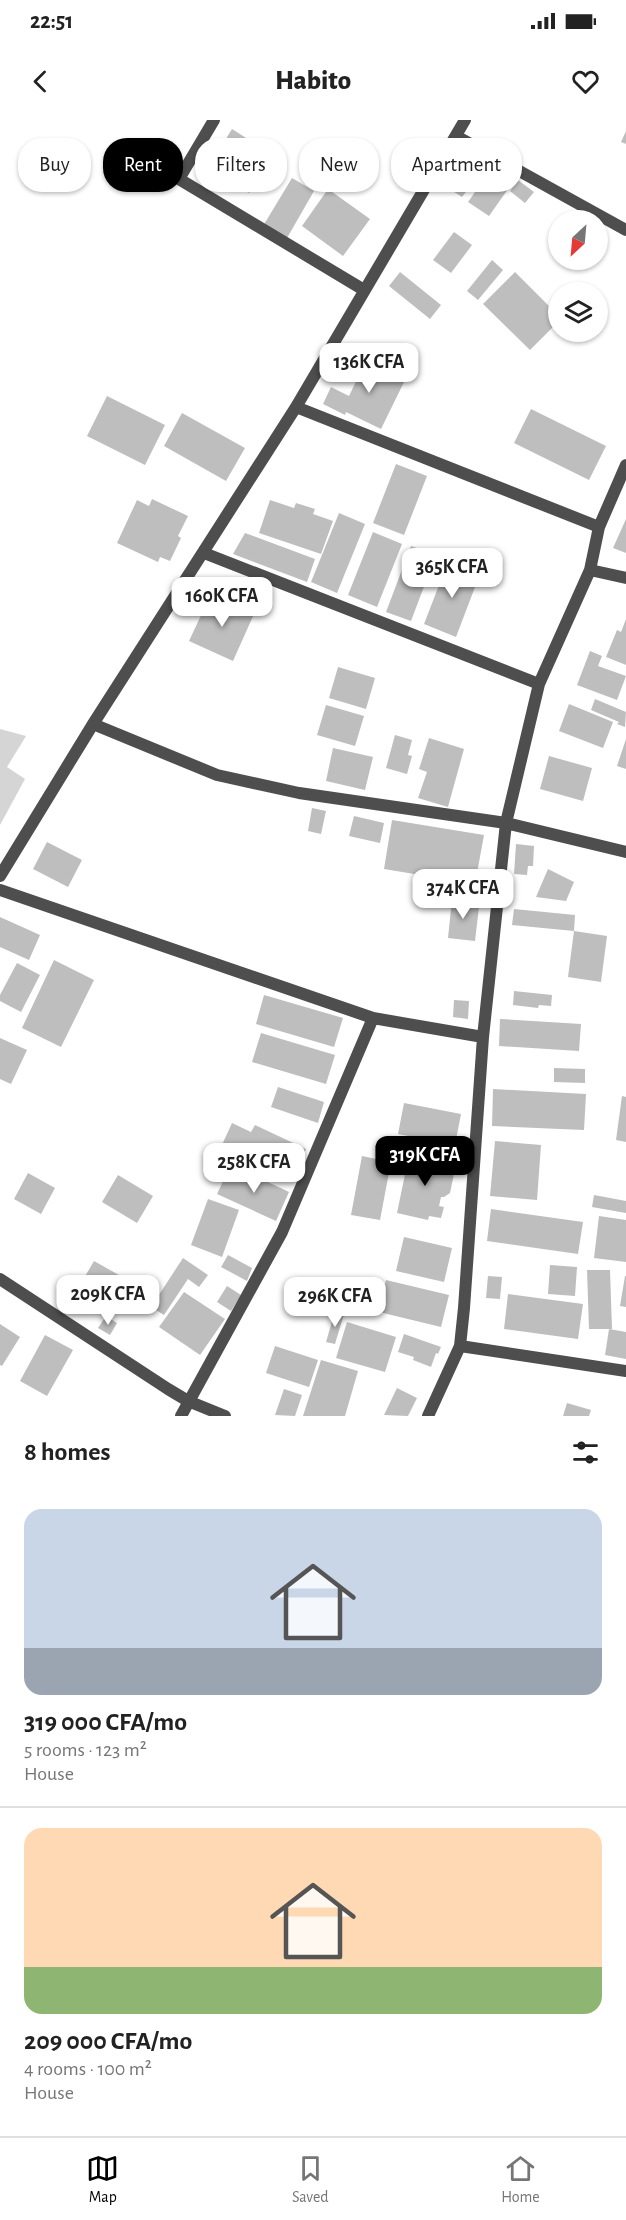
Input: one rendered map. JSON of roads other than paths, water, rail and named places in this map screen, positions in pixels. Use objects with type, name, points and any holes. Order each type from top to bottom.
[{"type":"street","points":[[214,120],[179,179],[364,290]]},
{"type":"street","points":[[0,876],[93,724],[296,407],[465,120]]},
{"type":"street","points":[[456,136],[626,230]]},
{"type":"street","points":[[296,407],[599,527]]},
{"type":"street","points":[[428,1416],[460,1346],[483,1037],[506,823],[539,684],[590,570],[599,527],[626,465]]},
{"type":"street","points":[[204,553],[539,684]]},
{"type":"street","points":[[590,570],[626,578]]},
{"type":"street","points":[[93,724],[217,775],[299,793],[506,823],[626,852]]},
{"type":"street","points":[[0,890],[373,1018],[483,1037]]},
{"type":"street","points":[[181,1416],[282,1232],[373,1018]]},
{"type":"street","points":[[0,1280],[168,1389],[189,1401],[225,1416]]},
{"type":"street","points":[[460,1346],[626,1371]]}]
